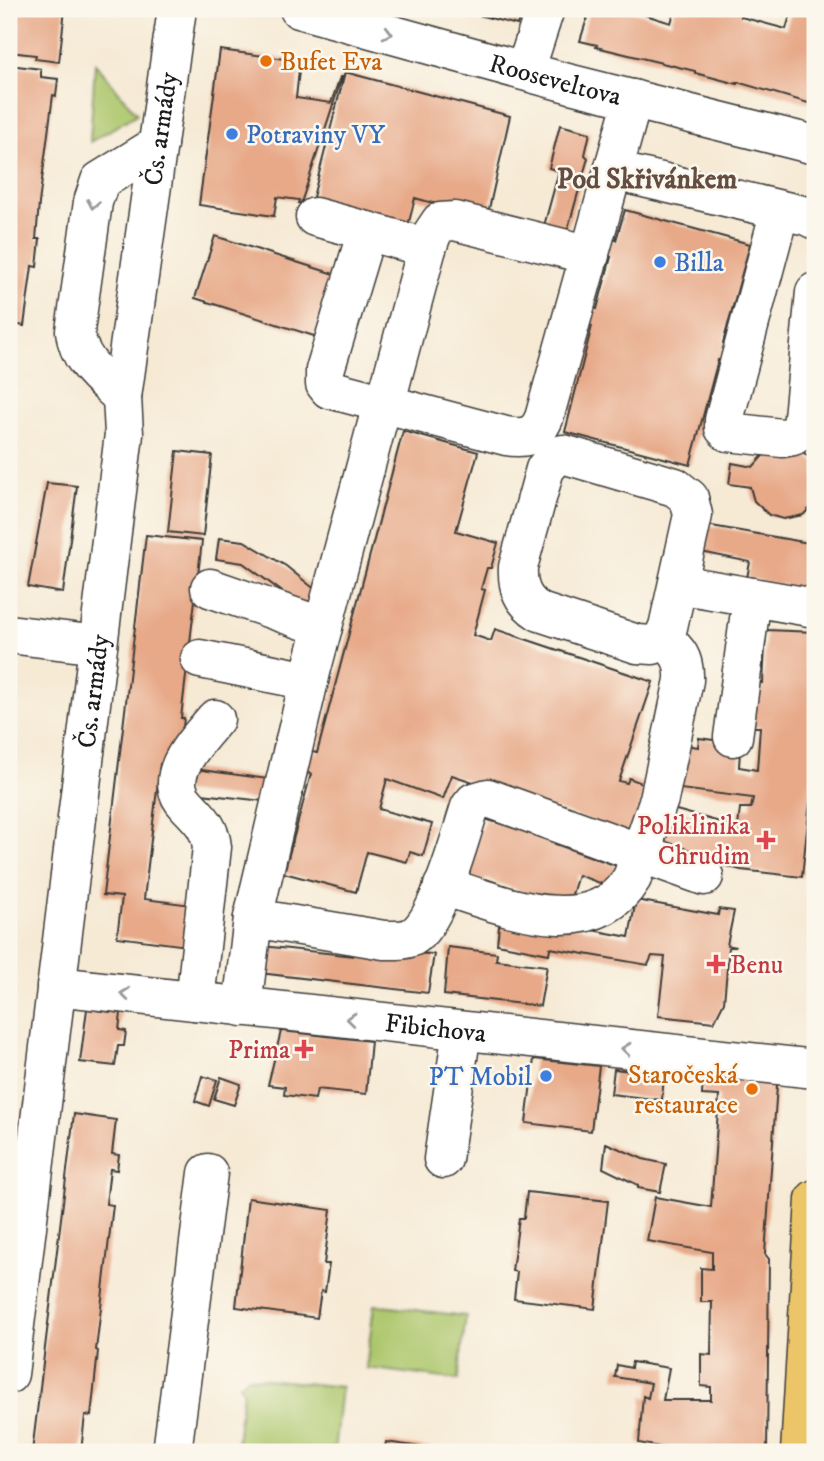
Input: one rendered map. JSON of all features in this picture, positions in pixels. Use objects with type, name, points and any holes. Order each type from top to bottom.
[{"type":"main road","points":[[800,1452],[815,1199]]},
{"type":"street","name":"Čs. armády","points":[[9,1374],[124,435],[122,397],[177,9]]},
{"type":"street","name":"Rooseveltova","points":[[299,9],[525,71],[815,145]]},
{"type":"street","points":[[525,71],[545,9]]},
{"type":"street","points":[[367,231],[324,377],[325,384],[334,392],[522,439],[540,449],[556,456],[571,456],[684,491],[689,498],[693,515],[668,627],[663,638],[653,645],[637,644],[540,612],[531,607],[522,594],[517,579],[545,469],[540,449],[536,432],[544,418],[633,99]]},
{"type":"street","points":[[122,397],[91,368],[76,343],[75,331],[91,215],[100,181],[159,145]]},
{"type":"street","points":[[614,171],[797,215],[724,421],[724,428],[728,432],[782,438],[796,435],[802,428],[815,292]]},
{"type":"street","points":[[315,217],[427,248]]},
{"type":"street","points":[[242,1007],[253,918],[309,681],[427,248],[436,227],[440,222],[449,220],[590,255]]},
{"type":"street","points":[[678,584],[815,608]]},
{"type":"street","points":[[210,588],[323,627]]},
{"type":"street","points":[[733,737],[752,597]]},
{"type":"street","points":[[9,635],[98,645]]},
{"type":"street","points":[[443,886],[524,911],[582,915],[611,901],[626,887],[641,853],[663,785],[684,680],[685,669],[680,655],[663,638]]},
{"type":"street","points":[[200,659],[309,681]]},
{"type":"street","points":[[195,1001],[212,846],[211,836],[203,820],[180,797],[179,768],[215,719]]},
{"type":"street","points":[[253,918],[384,940],[402,940],[413,936],[424,928],[431,918],[470,807],[481,799],[488,799],[704,876]]},
{"type":"street","name":"Fibichova","points":[[56,986],[815,1069]]},
{"type":"street","points":[[443,1159],[462,1031]]},
{"type":"street","points":[[172,1452],[208,1173]]},
{"type":"green space","points":[[95,63],[137,114],[90,142]]},
{"type":"green space","points":[[374,1305],[466,1316],[458,1380],[366,1368]]},
{"type":"green space","points":[[248,1377],[341,1387],[334,1452],[236,1452],[243,1390],[239,1385]]},
{"type":"building","points":[[15,9],[65,9],[59,62],[35,59],[36,55],[10,52]]},
{"type":"building","points":[[468,9],[522,9],[517,25],[467,12]]},
{"type":"building","points":[[590,9],[633,9],[632,11],[671,23],[675,9],[711,9],[724,12],[725,9],[737,9],[742,10],[741,17],[786,29],[792,9],[815,9],[815,105],[580,41]]},
{"type":"building","points":[[220,50],[300,61],[296,98],[331,103],[342,77],[301,203],[298,203],[299,200],[277,197],[274,216],[199,205]]},
{"type":"building","points":[[9,65],[41,69],[41,77],[58,79],[56,96],[53,95],[39,203],[36,239],[40,239],[37,267],[32,266],[24,326],[9,323]]},
{"type":"building","points":[[345,72],[510,116],[487,218],[415,198],[407,230],[311,205]]},
{"type":"building","points":[[560,125],[590,133],[585,155],[588,158],[567,232],[544,226],[559,171],[549,168]]},
{"type":"building","points":[[625,210],[750,244],[723,343],[730,346],[726,362],[718,360],[690,465],[565,432],[592,326],[585,324],[590,307],[597,309],[611,257],[604,255],[608,238],[616,240]]},
{"type":"building","points":[[215,236],[337,275],[317,337],[195,298]]},
{"type":"building","points":[[403,431],[478,452],[456,531],[498,543],[491,568],[487,568],[481,589],[485,590],[473,635],[491,641],[495,629],[653,682],[619,781],[627,783],[629,778],[647,785],[630,834],[452,775],[443,799],[387,779],[379,809],[432,824],[423,856],[410,852],[407,862],[367,852],[356,892],[284,873],[311,774],[297,770],[302,750],[317,753]]},
{"type":"building","points":[[801,450],[815,463],[815,503],[803,515],[783,519],[769,515],[754,501],[750,487],[729,484],[732,463],[753,467],[767,451]]},
{"type":"building","points":[[177,451],[212,455],[203,536],[168,532]]},
{"type":"building","points":[[47,483],[77,486],[63,593],[28,587]]},
{"type":"building","points":[[706,525],[815,544],[815,591],[747,578],[750,562],[701,552]]},
{"type":"building","points":[[146,535],[202,541],[181,718],[184,718],[182,735],[174,766],[160,764],[144,899],[192,905],[187,946],[117,937],[122,897],[103,895]]},
{"type":"building","points":[[219,538],[244,541],[286,566],[317,591],[311,613],[243,563],[216,559]]},
{"type":"building","points":[[766,630],[815,632],[815,754],[802,877],[741,870],[659,848],[669,808],[738,827],[740,808],[751,808],[753,798],[680,789],[686,745],[698,747],[699,738],[720,741],[740,751],[739,767],[757,770],[760,727],[752,727],[756,683],[763,683]]},
{"type":"building","points":[[187,768],[268,779],[263,801],[184,792]]},
{"type":"building","points":[[485,819],[556,841],[555,844],[617,866],[611,887],[578,875],[568,907],[486,879],[483,883],[464,875]]},
{"type":"building","points":[[636,900],[718,915],[719,909],[734,911],[727,945],[736,947],[729,947],[724,1002],[714,1022],[658,1016],[665,957],[652,956],[648,965],[550,948],[549,954],[497,944],[500,918],[555,923],[629,937]]},
{"type":"building","points":[[262,946],[353,956],[354,952],[434,954],[428,993],[260,973]]},
{"type":"building","points":[[448,947],[497,953],[496,960],[547,966],[540,1006],[444,995]]},
{"type":"building","points":[[87,1009],[121,1013],[119,1030],[126,1031],[124,1046],[118,1046],[115,1066],[80,1062]]},
{"type":"building","points":[[281,1031],[371,1041],[366,1094],[317,1089],[315,1099],[284,1095],[285,1087],[268,1085]]},
{"type":"building","points":[[534,1059],[599,1066],[591,1131],[526,1123]]},
{"type":"building","points":[[614,1069],[664,1075],[662,1100],[611,1094]]},
{"type":"building","points":[[202,1076],[217,1080],[209,1106],[195,1101]]},
{"type":"building","points":[[221,1077],[241,1084],[234,1105],[214,1099]]},
{"type":"building","points":[[703,1078],[775,1082],[777,1085],[765,1254],[769,1259],[767,1452],[685,1452],[639,1443],[643,1396],[648,1398],[651,1383],[615,1377],[617,1365],[631,1368],[632,1362],[669,1368],[663,1400],[711,1400],[711,1387],[701,1386],[701,1354],[711,1355],[712,1302],[701,1302],[701,1268],[712,1269],[712,1252],[647,1241],[655,1197],[711,1207],[719,1096],[702,1095]]},
{"type":"building","points":[[74,1114],[116,1120],[112,1154],[119,1155],[117,1170],[110,1169],[106,1204],[113,1205],[91,1416],[85,1415],[81,1452],[32,1452]]},
{"type":"building","points":[[606,1143],[643,1159],[666,1164],[660,1192],[638,1188],[638,1185],[603,1168]]},
{"type":"building","points":[[527,1192],[608,1201],[595,1309],[514,1299],[517,1272],[512,1271],[519,1218],[524,1218]]},
{"type":"building","points":[[248,1198],[331,1210],[324,1264],[329,1264],[325,1292],[321,1291],[317,1318],[236,1307]]},
{"type":"building","points":[[386,1442],[449,1451],[449,1452],[384,1452]]},
{"type":"place","name":"Bufet Eva","points":[[266,61]]},
{"type":"place","name":"Potraviny VY","points":[[232,134]]},
{"type":"place","name":"Billa","points":[[660,262]]},
{"type":"place","name":"Poliklinika Chrudim","points":[[766,840]]},
{"type":"place","name":"Benu","points":[[716,964]]},
{"type":"place","name":"Prima","points":[[304,1049]]},
{"type":"place","name":"PT Mobil","points":[[546,1076]]},
{"type":"place","name":"Staročeská restaurace","points":[[752,1089]]},
{"type":"district","name":"Pod Skřivánkem","points":[[647,178]]}]
